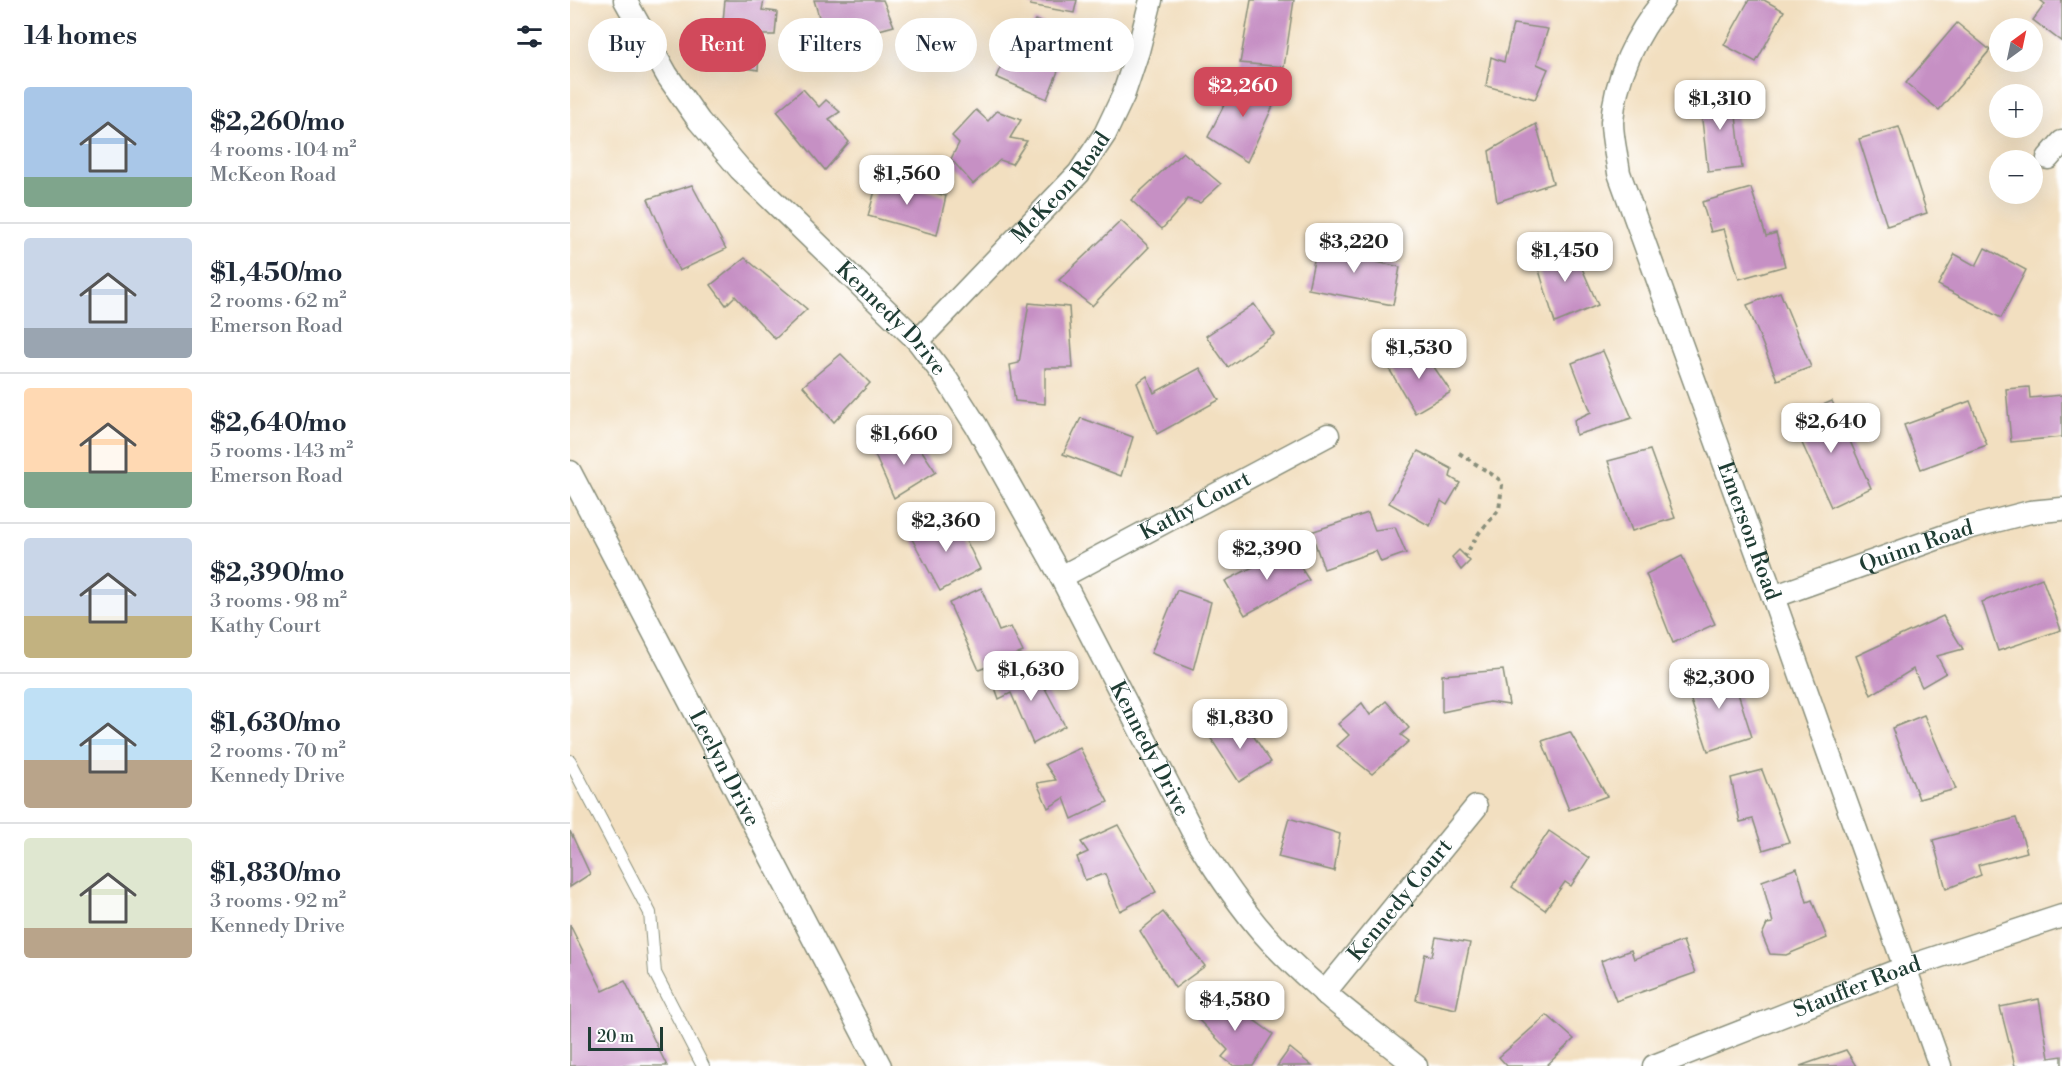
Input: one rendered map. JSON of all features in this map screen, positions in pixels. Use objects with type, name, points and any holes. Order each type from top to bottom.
[{"type":"street","name":"Kennedy Drive","points":[[625,0],[667,75],[699,121],[740,169],[918,341],[947,380],[977,427],[1061,577],[1193,832],[1224,883],[1264,933],[1324,993],[1416,1066]]},
{"type":"street","name":"McKeon Road","points":[[918,341],[1079,173],[1105,134],[1123,96],[1151,0]]},
{"type":"street","name":"Emerson Road","points":[[1664,0],[1651,16],[1632,51],[1617,88],[1612,125],[1619,173],[1940,1066]]},
{"type":"street","name":"Kathy Court","points":[[1061,577],[1328,435]]},
{"type":"street","name":"Leelyn Drive","points":[[570,472],[880,1066]]},
{"type":"street","name":"Quinn Road","points":[[1773,597],[1964,529],[2030,512],[2062,509]]},
{"type":"street","name":"Kennedy Court","points":[[1324,993],[1476,807]]},
{"type":"street","name":"Stauffer Road","points":[[1654,1066],[1904,968],[2062,916]]},
{"type":"lane","points":[[570,761],[650,913],[655,973],[703,1066]]},
{"type":"path","points":[[1459,453],[1499,479],[1502,485],[1499,510],[1479,533],[1465,556]]},
{"type":"building","points":[[725,0],[764,0],[762,10],[777,12],[775,35],[766,35],[766,18],[723,18]]},
{"type":"building","points":[[814,0],[883,0],[894,26],[883,29],[883,18],[819,18]]},
{"type":"building","points":[[1032,0],[1077,0],[1074,13],[1030,5]]},
{"type":"building","points":[[1251,0],[1294,0],[1284,67],[1240,63]]},
{"type":"building","points":[[1749,0],[1764,0],[1784,11],[1756,62],[1724,45]]},
{"type":"building","points":[[2040,0],[2062,0],[2062,42],[2043,28],[2043,18],[2034,18],[2045,4]]},
{"type":"building","points":[[1957,23],[1989,49],[1939,110],[1906,83]]},
{"type":"building","points":[[1513,24],[1548,29],[1537,64],[1548,69],[1535,99],[1486,86],[1491,57],[1504,62]]},
{"type":"building","points":[[998,72],[1058,72],[1047,99],[996,77]]},
{"type":"building","points":[[1238,77],[1279,93],[1247,162],[1208,137]]},
{"type":"building","points":[[803,89],[819,107],[826,100],[840,112],[829,119],[849,142],[825,170],[777,111]]},
{"type":"building","points":[[1733,90],[1742,168],[1708,172],[1699,94]]},
{"type":"building","points":[[976,110],[988,121],[997,111],[1021,120],[1010,138],[1027,141],[1012,164],[1000,160],[973,184],[951,159],[959,143],[952,136]]},
{"type":"building","points":[[1536,124],[1553,183],[1497,202],[1489,151]]},
{"type":"building","points":[[1899,127],[1927,213],[1887,226],[1859,139]]},
{"type":"building","points":[[1183,152],[1221,184],[1200,203],[1187,199],[1162,229],[1131,200]]},
{"type":"building","points":[[879,176],[946,196],[937,235],[868,216]]},
{"type":"building","points":[[692,185],[726,249],[679,271],[648,199]]},
{"type":"building","points":[[1751,188],[1766,236],[1776,233],[1785,266],[1739,279],[1724,229],[1711,232],[1702,202]]},
{"type":"building","points":[[1121,221],[1149,247],[1092,306],[1059,280]]},
{"type":"building","points":[[1327,240],[1373,248],[1368,260],[1400,267],[1393,305],[1308,289],[1315,256],[1324,258]]},
{"type":"building","points":[[1571,243],[1598,305],[1555,323],[1535,257]]},
{"type":"building","points":[[1985,248],[2026,270],[2001,318],[1938,285],[1955,254],[1976,266]]},
{"type":"building","points":[[745,258],[807,309],[775,339],[735,296],[726,305],[711,285]]},
{"type":"building","points":[[1780,292],[1811,367],[1777,380],[1747,305]]},
{"type":"building","points":[[1029,303],[1069,307],[1073,368],[1045,368],[1045,404],[1015,401],[1010,365],[1019,363]]},
{"type":"building","points":[[1254,304],[1275,334],[1228,367],[1206,336]]},
{"type":"building","points":[[1421,348],[1451,392],[1415,413],[1388,367]]},
{"type":"building","points":[[1603,351],[1632,418],[1576,435],[1574,420],[1591,412],[1572,363]]},
{"type":"building","points":[[841,354],[870,383],[834,422],[803,386]]},
{"type":"building","points":[[1200,368],[1219,400],[1157,434],[1137,383],[1147,376],[1154,393]]},
{"type":"building","points":[[2029,387],[2030,398],[2062,395],[2062,437],[2011,442],[2006,389]]},
{"type":"building","points":[[1832,401],[1871,488],[1831,507],[1791,419]]},
{"type":"building","points":[[1970,401],[1987,445],[1921,469],[1904,425]]},
{"type":"building","points":[[1081,418],[1133,437],[1121,476],[1063,454]]},
{"type":"building","points":[[914,439],[936,472],[894,498],[874,453]]},
{"type":"building","points":[[1650,450],[1675,518],[1632,531],[1608,461]]},
{"type":"building","points":[[1418,451],[1452,469],[1450,477],[1460,483],[1447,505],[1441,501],[1430,526],[1389,503]]},
{"type":"building","points":[[1368,513],[1375,530],[1395,527],[1406,553],[1381,562],[1376,551],[1324,569],[1311,532]]},
{"type":"building","points":[[954,515],[980,569],[940,591],[912,539]]},
{"type":"building","points":[[1287,547],[1309,580],[1245,615],[1225,581],[1277,555],[1274,550]]},
{"type":"building","points":[[1459,550],[1470,561],[1461,570],[1452,557]]},
{"type":"building","points":[[1682,556],[1715,624],[1673,643],[1646,574]]},
{"type":"building","points":[[2042,578],[2061,630],[1998,651],[1982,602]]},
{"type":"building","points":[[981,588],[999,631],[1011,627],[1023,652],[979,670],[949,603]]},
{"type":"building","points":[[1177,590],[1211,602],[1193,670],[1151,653]]},
{"type":"building","points":[[1943,616],[1963,649],[1937,656],[1946,673],[1922,687],[1913,669],[1871,695],[1856,656]]},
{"type":"building","points":[[1032,664],[1065,726],[1033,744],[1011,693],[999,699],[993,682]]},
{"type":"building","points":[[1730,668],[1752,737],[1708,751],[1686,686]]},
{"type":"building","points":[[1503,670],[1509,705],[1489,702],[1442,712],[1442,675]]},
{"type":"building","points":[[1386,701],[1409,728],[1401,735],[1409,741],[1372,774],[1337,746],[1349,735],[1338,724],[1362,703],[1370,715]]},
{"type":"building","points":[[1924,715],[1956,789],[1919,799],[1892,728]]},
{"type":"building","points":[[1244,722],[1271,762],[1239,782],[1208,734]]},
{"type":"building","points":[[1570,732],[1607,796],[1569,810],[1542,741]]},
{"type":"building","points":[[1080,748],[1108,802],[1072,819],[1064,798],[1048,808],[1037,783],[1056,780],[1045,764]]},
{"type":"building","points":[[1762,770],[1789,842],[1763,850],[1753,819],[1740,822],[1731,778]]},
{"type":"building","points":[[1289,818],[1340,834],[1334,871],[1278,857]]},
{"type":"building","points":[[2016,818],[2027,852],[1978,865],[1981,875],[1946,889],[1933,840]]},
{"type":"building","points":[[1118,825],[1156,892],[1120,911],[1105,874],[1085,880],[1077,857],[1088,852],[1081,842]]},
{"type":"building","points":[[570,831],[590,874],[570,887]]},
{"type":"building","points":[[1549,831],[1589,858],[1571,886],[1565,882],[1545,910],[1512,887]]},
{"type":"building","points":[[1797,868],[1807,902],[1812,900],[1827,938],[1786,955],[1770,954],[1762,935],[1767,924],[1773,923],[1762,881]]},
{"type":"building","points":[[1163,912],[1205,966],[1175,988],[1140,931]]},
{"type":"building","points":[[570,925],[603,991],[625,981],[667,1066],[570,1066]]},
{"type":"building","points":[[1436,937],[1470,943],[1456,1009],[1416,1000],[1425,954],[1432,956]]},
{"type":"building","points":[[1683,941],[1695,973],[1616,1001],[1601,961],[1631,950],[1634,959]]},
{"type":"building","points":[[1219,995],[1273,1034],[1253,1066],[1234,1066],[1222,1057],[1228,1050],[1196,1017]]},
{"type":"building","points":[[2039,999],[2049,1058],[2062,1056],[2062,1066],[2015,1066],[2000,1007]]},
{"type":"building","points":[[1547,1015],[1574,1039],[1546,1066],[1507,1066],[1499,1057]]},
{"type":"building","points":[[1290,1048],[1312,1066],[1277,1066]]},
{"type":"building","points":[[1846,1050],[1856,1066],[1800,1066]]}]
